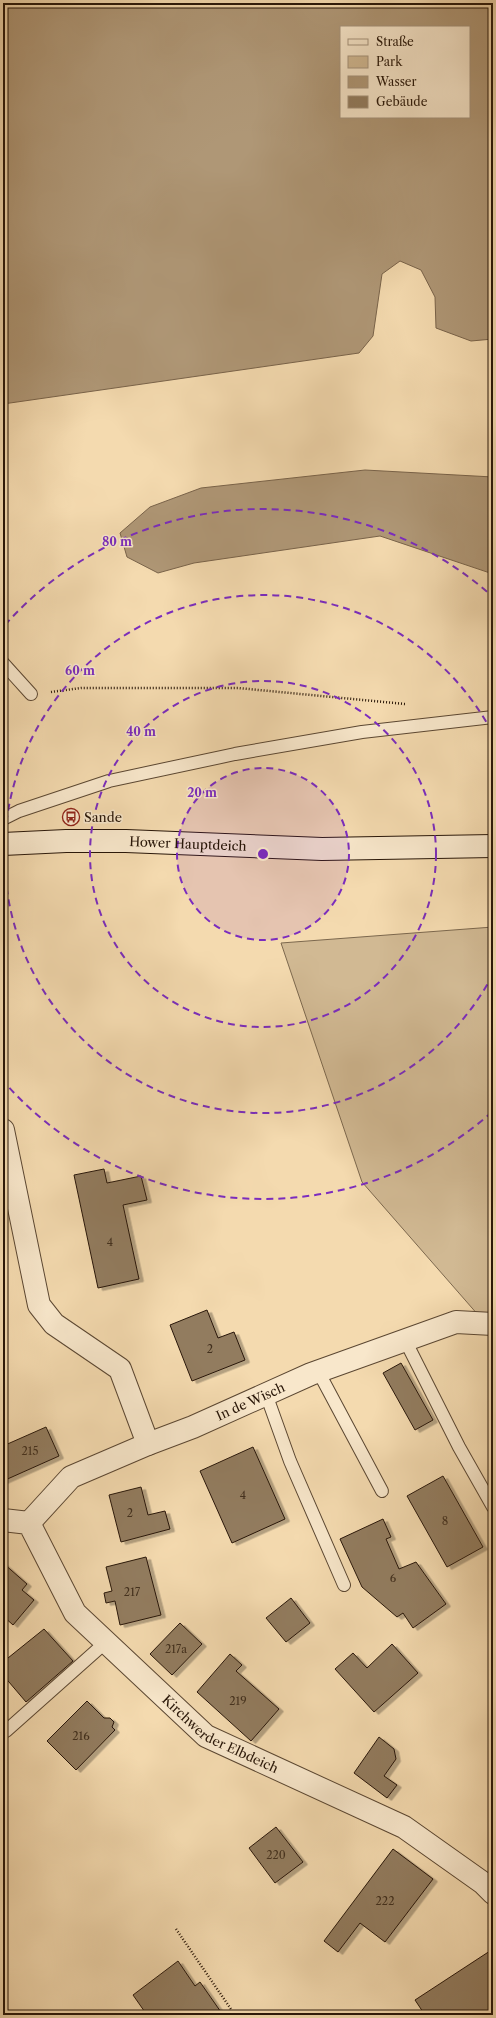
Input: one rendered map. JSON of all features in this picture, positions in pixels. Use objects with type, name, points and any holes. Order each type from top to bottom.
[{"type":"street","name":"Hower Hauptdeich","points":[[3,844],[66,841],[126,841],[322,849],[493,846]]},
{"type":"street","points":[[3,1130],[39,1305],[54,1324],[120,1369],[148,1444]]},
{"type":"street","name":"In de Wisch","points":[[29,1523],[70,1477],[193,1427],[318,1371],[456,1322],[493,1324]]},
{"type":"street","points":[[3,1520],[29,1523]]},
{"type":"street","name":"Kirchwerder Elbdeich","points":[[29,1523],[75,1613],[206,1736],[404,1827],[483,1883],[493,1893]]},
{"type":"lane","points":[[3,663],[31,694]]},
{"type":"lane","points":[[3,819],[19,811],[109,781],[235,754],[362,732],[493,717]]},
{"type":"lane","points":[[405,1340],[459,1447],[493,1507]]},
{"type":"lane","points":[[318,1371],[382,1491]]},
{"type":"lane","points":[[266,1394],[290,1461],[344,1585]]},
{"type":"lane","points":[[6,1731],[106,1642]]},
{"type":"path","points":[[31,694],[81,688],[238,688],[407,704]]},
{"type":"path","points":[[176,1929],[235,2015]]},
{"type":"green space","points":[[493,927],[493,1332],[362,1182],[281,943]]},
{"type":"water","points":[[3,3],[493,3],[493,339],[471,341],[436,328],[435,297],[421,270],[400,261],[382,274],[373,336],[359,353],[3,404]]},
{"type":"water","points":[[365,470],[493,477],[493,574],[380,536],[194,563],[158,573],[127,557],[120,533],[150,507],[201,488]]},
{"type":"building","points":[[104,1169],[107,1183],[141,1176],[147,1200],[123,1205],[139,1279],[98,1288],[74,1175]]},
{"type":"building","points":[[207,1310],[218,1338],[234,1332],[245,1360],[192,1381],[170,1325]]},
{"type":"building","points":[[401,1363],[433,1420],[415,1430],[383,1373]]},
{"type":"building","points":[[46,1427],[59,1456],[3,1481],[3,1446]]},
{"type":"building","points":[[253,1447],[285,1519],[232,1543],[200,1471]]},
{"type":"building","points":[[443,1476],[483,1547],[447,1567],[407,1496]]},
{"type":"building","points":[[141,1487],[148,1515],[165,1511],[170,1529],[121,1542],[109,1495]]},
{"type":"building","points":[[383,1519],[391,1537],[386,1539],[399,1569],[416,1562],[446,1604],[413,1628],[403,1613],[397,1617],[362,1587],[340,1539]]},
{"type":"building","points":[[146,1557],[161,1615],[120,1625],[115,1601],[106,1603],[104,1593],[112,1591],[106,1567]]},
{"type":"building","points":[[3,1563],[27,1584],[22,1590],[34,1600],[13,1625],[3,1616]]},
{"type":"building","points":[[291,1598],[310,1623],[286,1642],[266,1618]]},
{"type":"building","points":[[180,1623],[202,1644],[172,1675],[150,1654]]},
{"type":"building","points":[[44,1629],[73,1661],[26,1702],[3,1675],[3,1662]]},
{"type":"building","points":[[392,1644],[418,1673],[374,1712],[335,1669],[353,1653],[367,1668]]},
{"type":"building","points":[[230,1654],[242,1665],[236,1671],[279,1709],[251,1741],[197,1692]]},
{"type":"building","points":[[87,1701],[104,1718],[110,1718],[114,1722],[112,1727],[115,1730],[76,1770],[47,1741]]},
{"type":"building","points":[[379,1737],[394,1749],[396,1759],[384,1776],[397,1785],[387,1798],[354,1773]]},
{"type":"building","points":[[276,1827],[303,1862],[275,1883],[249,1848]]},
{"type":"building","points":[[393,1849],[433,1879],[385,1942],[360,1923],[338,1952],[324,1941]]},
{"type":"building","points":[[493,1949],[493,2015],[425,2015],[415,2000]]},
{"type":"building","points":[[178,1961],[195,1986],[200,1982],[223,2015],[147,2015],[133,1995]]},
{"type":"place","name":"Sande","points":[[71,817]]}]
